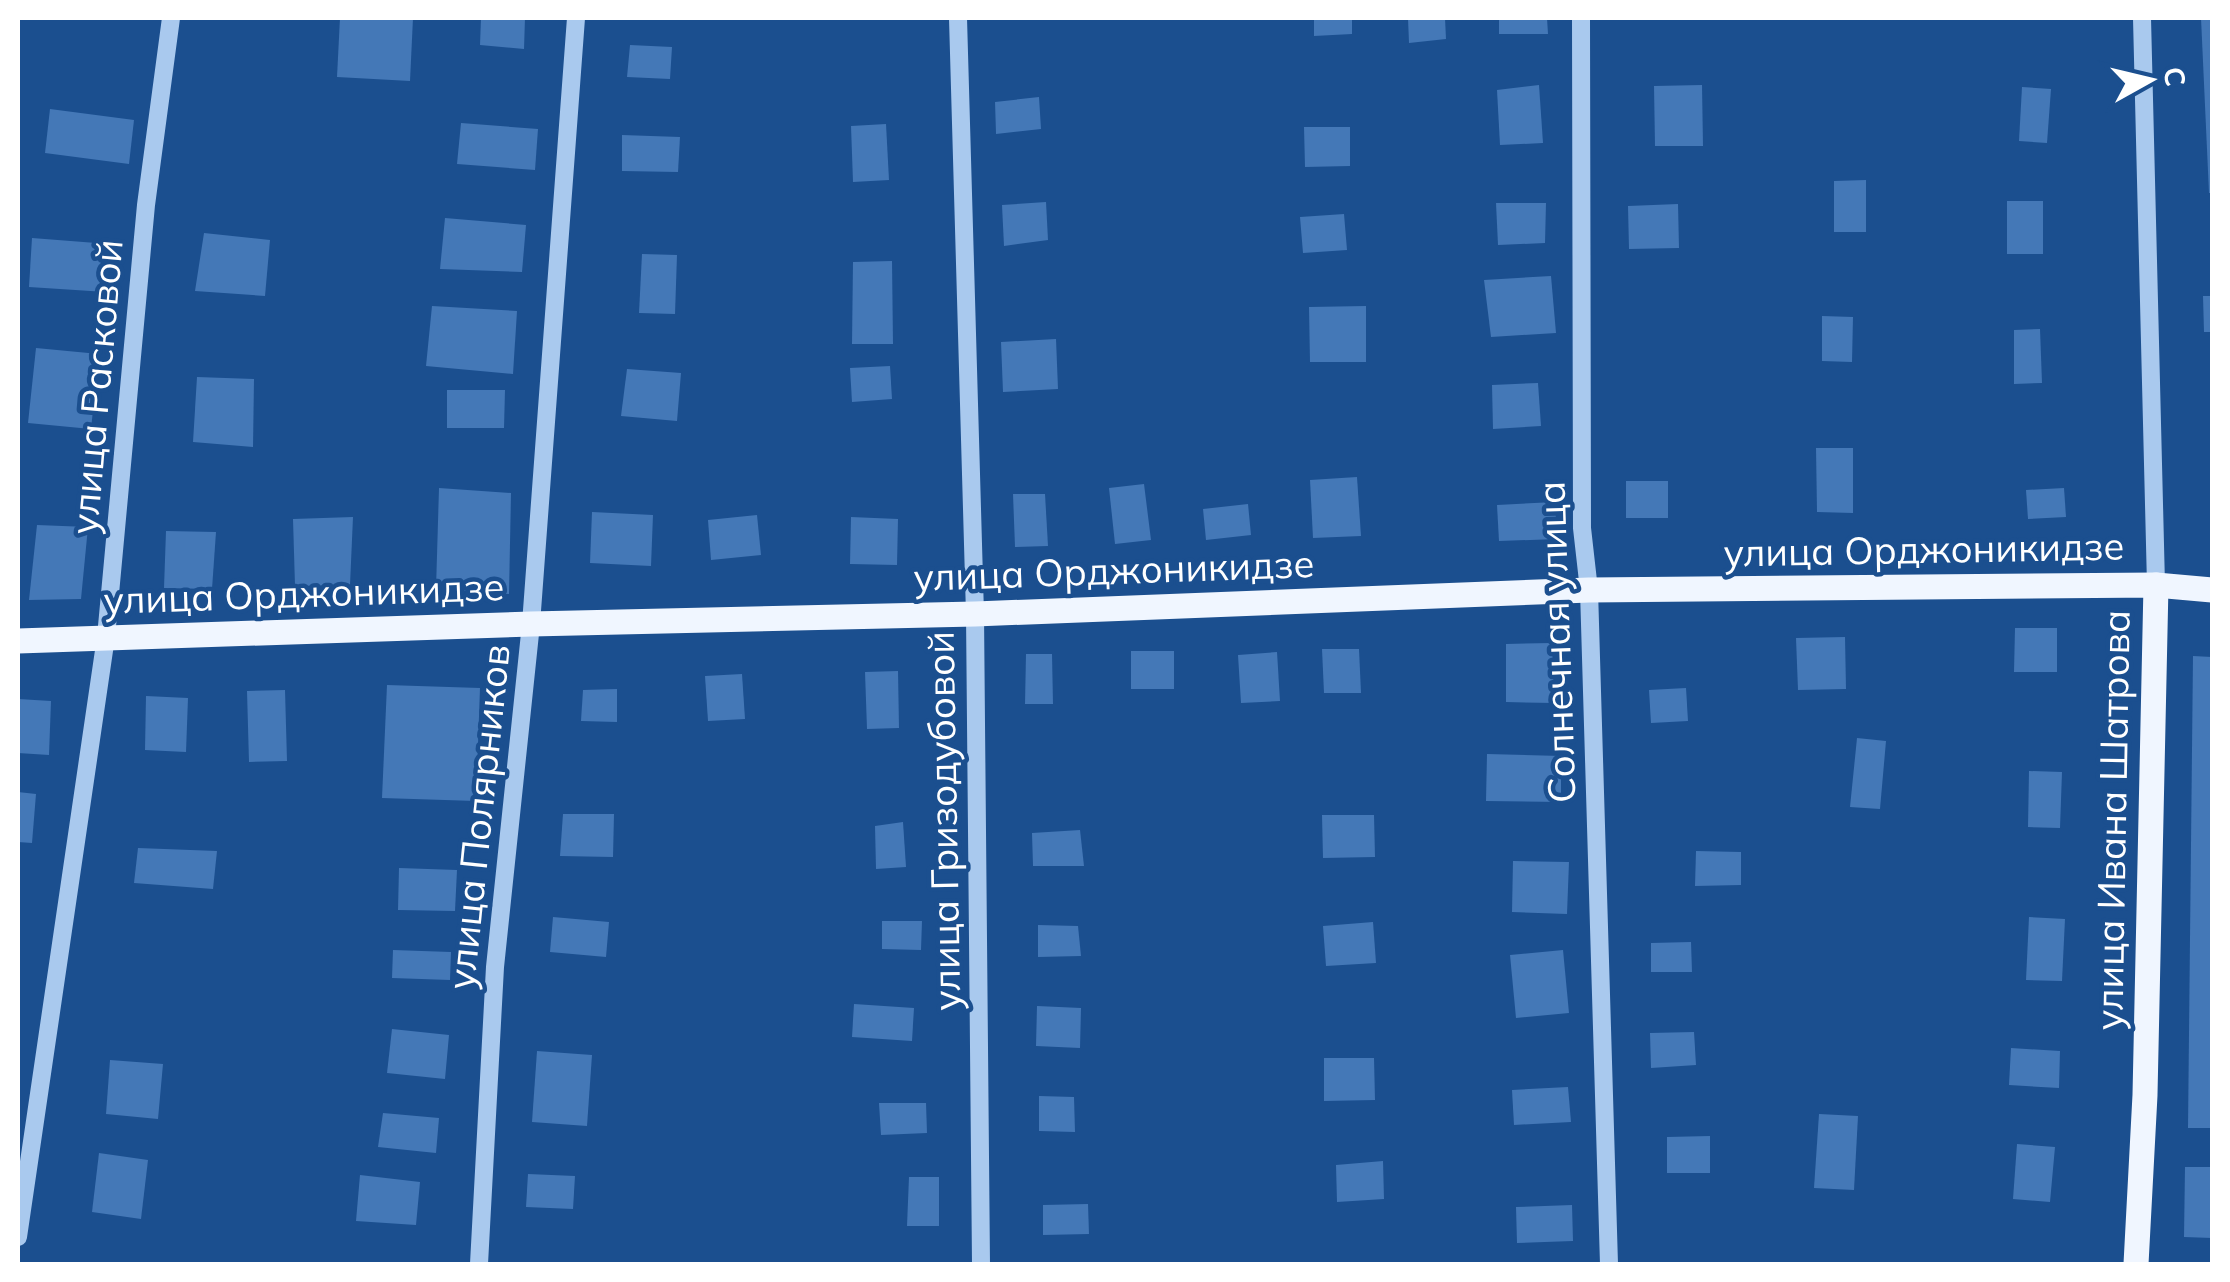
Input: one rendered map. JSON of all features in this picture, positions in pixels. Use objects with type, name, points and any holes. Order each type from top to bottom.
[{"type":"main road","name":"улица Орджоникидзе","points":[[18,642],[974,614],[1589,590],[2156,585],[2212,590]]},
{"type":"main road","name":"улица Ивана Шатрова","points":[[2136,1264],[2145,1096],[2156,585]]},
{"type":"street","name":"улица Расковой","points":[[18,1237],[106,637],[146,205],[171,18]]},
{"type":"street","name":"улица Полярников","points":[[479,1264],[496,967],[531,624],[576,18]]},
{"type":"street","name":"улица Гризодубовой","points":[[958,18],[974,614],[982,1264]]},
{"type":"street","name":"Солнечная улица","points":[[1581,18],[1582,528],[1589,590],[1609,1264]]},
{"type":"street","name":"улица Ивана Шатрова","points":[[2142,18],[2156,585]]},
{"type":"building","points":[[340,18],[413,18],[410,81],[337,77]]},
{"type":"building","points":[[481,18],[525,18],[524,49],[480,45]]},
{"type":"building","points":[[1314,18],[1352,18],[1352,34],[1314,36]]},
{"type":"building","points":[[1408,18],[1445,18],[1446,39],[1409,43]]},
{"type":"building","points":[[1499,18],[1547,18],[1548,34],[1499,34]]},
{"type":"building","points":[[2201,18],[2212,18],[2212,193],[2209,193]]},
{"type":"building","points":[[630,45],[672,47],[670,79],[627,77]]},
{"type":"building","points":[[1539,85],[1543,143],[1500,145],[1497,90]]},
{"type":"building","points":[[1702,85],[1703,146],[1655,146],[1654,86]]},
{"type":"building","points":[[2022,87],[2051,89],[2047,143],[2019,141]]},
{"type":"building","points":[[1039,97],[1041,129],[996,134],[995,102]]},
{"type":"building","points":[[50,109],[134,120],[129,164],[45,153]]},
{"type":"building","points":[[461,123],[538,129],[535,170],[457,164]]},
{"type":"building","points":[[886,124],[889,180],[853,182],[851,126]]},
{"type":"building","points":[[1304,127],[1350,127],[1350,166],[1305,167]]},
{"type":"building","points":[[622,135],[680,137],[678,172],[622,171]]},
{"type":"building","points":[[1866,180],[1866,232],[1834,232],[1834,181]]},
{"type":"building","points":[[2007,201],[2043,201],[2043,254],[2007,254]]},
{"type":"building","points":[[1046,202],[1048,240],[1004,246],[1002,205]]},
{"type":"building","points":[[1496,203],[1546,203],[1545,243],[1498,245]]},
{"type":"building","points":[[1678,204],[1679,248],[1629,249],[1628,206]]},
{"type":"building","points":[[1344,214],[1347,250],[1303,253],[1300,217]]},
{"type":"building","points":[[445,218],[526,225],[522,272],[440,269]]},
{"type":"building","points":[[204,233],[270,240],[265,296],[195,291]]},
{"type":"building","points":[[32,238],[109,244],[106,292],[29,287]]},
{"type":"building","points":[[642,254],[677,255],[675,314],[639,313]]},
{"type":"building","points":[[892,261],[893,344],[852,344],[853,262]]},
{"type":"building","points":[[1551,276],[1556,333],[1491,337],[1484,280]]},
{"type":"building","points":[[2203,296],[2212,296],[2212,332],[2204,332]]},
{"type":"building","points":[[432,306],[517,311],[513,374],[426,366]]},
{"type":"building","points":[[1366,306],[1366,362],[1310,362],[1309,307]]},
{"type":"building","points":[[1822,316],[1853,317],[1852,362],[1822,361]]},
{"type":"building","points":[[2040,329],[2042,383],[2014,384],[2014,330]]},
{"type":"building","points":[[1056,339],[1058,389],[1003,392],[1001,342]]},
{"type":"building","points":[[36,348],[99,354],[91,429],[28,423]]},
{"type":"building","points":[[890,366],[892,399],[852,402],[850,368]]},
{"type":"building","points":[[627,369],[681,373],[677,421],[621,416]]},
{"type":"building","points":[[197,377],[254,379],[253,447],[193,442]]},
{"type":"building","points":[[1538,383],[1541,426],[1493,429],[1492,385]]},
{"type":"building","points":[[447,390],[505,390],[504,428],[447,428]]},
{"type":"building","points":[[1816,448],[1853,448],[1853,513],[1817,512]]},
{"type":"building","points":[[1357,477],[1361,536],[1313,538],[1310,480]]},
{"type":"building","points":[[1626,481],[1668,481],[1668,518],[1626,518]]},
{"type":"building","points":[[1144,484],[1151,540],[1115,544],[1109,488]]},
{"type":"building","points":[[439,488],[511,493],[509,594],[436,589]]},
{"type":"building","points":[[2064,488],[2066,517],[2028,519],[2026,490]]},
{"type":"building","points":[[1013,494],[1045,494],[1048,546],[1015,547]]},
{"type":"building","points":[[1555,502],[1557,539],[1499,541],[1497,505]]},
{"type":"building","points":[[1248,504],[1251,535],[1206,540],[1203,509]]},
{"type":"building","points":[[592,512],[653,515],[651,566],[590,563]]},
{"type":"building","points":[[757,515],[761,555],[711,560],[708,520]]},
{"type":"building","points":[[353,517],[350,585],[295,586],[293,519]]},
{"type":"building","points":[[851,517],[898,519],[897,565],[850,564]]},
{"type":"building","points":[[37,525],[88,527],[81,599],[29,600]]},
{"type":"building","points":[[166,531],[216,532],[212,589],[164,588]]},
{"type":"building","points":[[2015,628],[2057,628],[2057,672],[2014,672]]},
{"type":"building","points":[[1845,637],[1846,689],[1798,690],[1796,638]]},
{"type":"building","points":[[1552,643],[1554,703],[1506,702],[1506,644]]},
{"type":"building","points":[[1322,649],[1359,649],[1361,693],[1324,693]]},
{"type":"building","points":[[1131,651],[1174,651],[1174,689],[1131,689]]},
{"type":"building","points":[[1277,652],[1280,701],[1241,703],[1238,655]]},
{"type":"building","points":[[1026,654],[1052,654],[1053,704],[1025,704]]},
{"type":"building","points":[[2193,656],[2212,657],[2212,1128],[2188,1128]]},
{"type":"building","points":[[898,671],[899,728],[867,729],[865,672]]},
{"type":"building","points":[[742,674],[745,719],[708,721],[705,676]]},
{"type":"building","points":[[387,685],[480,688],[476,801],[382,798]]},
{"type":"building","points":[[1686,688],[1688,721],[1651,723],[1649,690]]},
{"type":"building","points":[[617,689],[617,722],[581,721],[583,690]]},
{"type":"building","points":[[285,690],[287,761],[249,762],[247,691]]},
{"type":"building","points":[[146,696],[188,698],[186,752],[145,750]]},
{"type":"building","points":[[18,699],[51,701],[49,755],[18,753]]},
{"type":"building","points":[[1857,738],[1886,741],[1880,809],[1850,807]]},
{"type":"building","points":[[1487,754],[1561,756],[1561,802],[1486,801]]},
{"type":"building","points":[[2029,771],[2062,772],[2060,828],[2028,827]]},
{"type":"building","points":[[18,792],[36,794],[32,843],[18,842]]},
{"type":"building","points":[[563,814],[614,814],[613,857],[560,856]]},
{"type":"building","points":[[1322,815],[1374,815],[1375,857],[1323,858]]},
{"type":"building","points":[[903,822],[906,867],[876,869],[875,826]]},
{"type":"building","points":[[1080,830],[1084,866],[1033,866],[1032,833]]},
{"type":"building","points":[[138,848],[217,851],[213,889],[134,883]]},
{"type":"building","points":[[1696,851],[1741,852],[1741,885],[1695,886]]},
{"type":"building","points":[[1513,861],[1569,862],[1567,914],[1512,912]]},
{"type":"building","points":[[399,868],[457,870],[455,911],[398,910]]},
{"type":"building","points":[[553,917],[609,922],[606,957],[550,952]]},
{"type":"building","points":[[2029,917],[2065,919],[2062,981],[2026,980]]},
{"type":"building","points":[[882,921],[922,921],[921,950],[882,949]]},
{"type":"building","points":[[1373,922],[1376,963],[1326,966],[1323,926]]},
{"type":"building","points":[[1038,925],[1078,926],[1081,956],[1038,957]]},
{"type":"building","points":[[1691,942],[1692,972],[1651,972],[1651,943]]},
{"type":"building","points":[[393,950],[451,952],[450,980],[392,978]]},
{"type":"building","points":[[1563,950],[1569,1013],[1516,1018],[1510,955]]},
{"type":"building","points":[[854,1004],[914,1008],[912,1041],[852,1037]]},
{"type":"building","points":[[1037,1006],[1081,1008],[1080,1048],[1036,1046]]},
{"type":"building","points":[[392,1029],[449,1035],[445,1079],[387,1073]]},
{"type":"building","points":[[1694,1032],[1696,1065],[1651,1068],[1650,1033]]},
{"type":"building","points":[[2011,1048],[2060,1051],[2059,1088],[2009,1085]]},
{"type":"building","points":[[537,1051],[592,1055],[587,1126],[532,1122]]},
{"type":"building","points":[[1324,1058],[1374,1058],[1375,1100],[1324,1101]]},
{"type":"building","points":[[110,1060],[163,1064],[158,1119],[106,1114]]},
{"type":"building","points":[[1568,1087],[1571,1122],[1514,1125],[1512,1090]]},
{"type":"building","points":[[1039,1096],[1074,1097],[1075,1132],[1039,1131]]},
{"type":"building","points":[[879,1103],[926,1103],[927,1133],[881,1135]]},
{"type":"building","points":[[383,1113],[439,1118],[436,1153],[378,1147]]},
{"type":"building","points":[[1819,1114],[1858,1116],[1854,1190],[1814,1188]]},
{"type":"building","points":[[1710,1136],[1710,1173],[1667,1173],[1667,1137]]},
{"type":"building","points":[[2017,1144],[2055,1147],[2050,1202],[2013,1199]]},
{"type":"building","points":[[99,1153],[148,1160],[141,1219],[92,1212]]},
{"type":"building","points":[[1383,1161],[1384,1199],[1337,1202],[1336,1165]]},
{"type":"building","points":[[2185,1167],[2212,1167],[2212,1238],[2184,1237]]},
{"type":"building","points":[[528,1174],[575,1176],[573,1209],[526,1207]]},
{"type":"building","points":[[360,1175],[420,1182],[416,1225],[356,1221]]},
{"type":"building","points":[[909,1177],[939,1177],[939,1226],[907,1226]]},
{"type":"building","points":[[1088,1204],[1089,1234],[1043,1235],[1043,1205]]},
{"type":"building","points":[[1572,1205],[1573,1241],[1517,1243],[1516,1207]]}]
